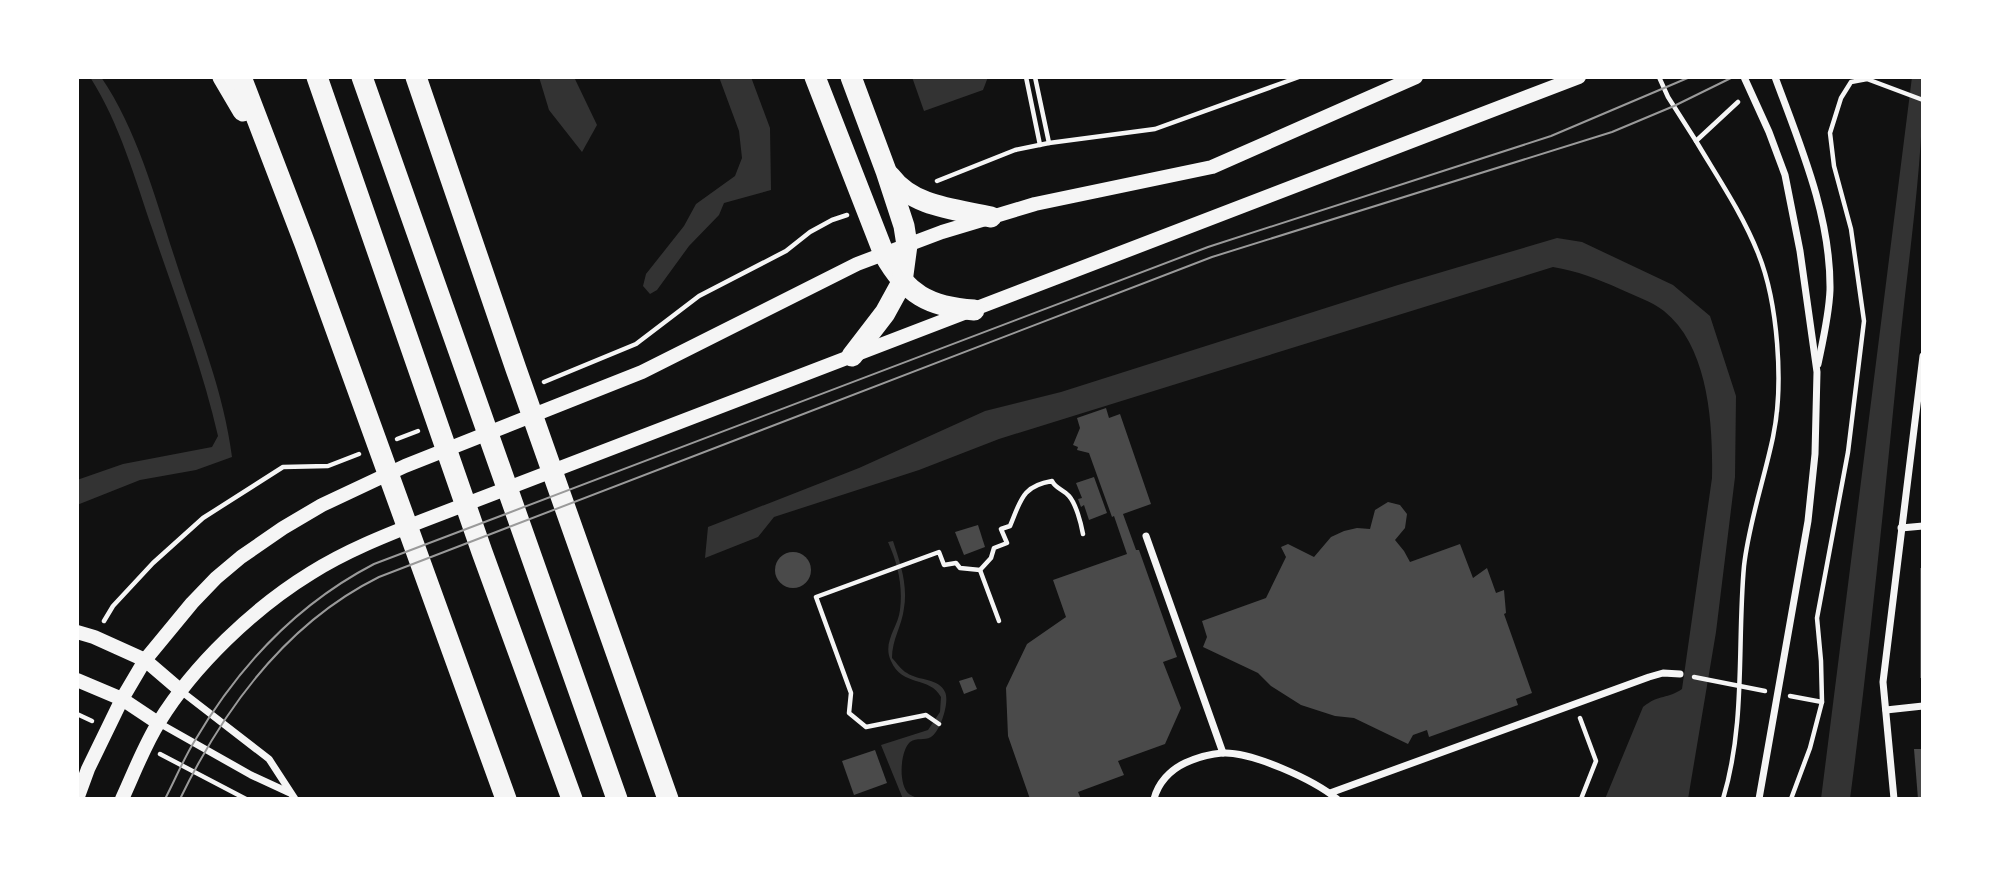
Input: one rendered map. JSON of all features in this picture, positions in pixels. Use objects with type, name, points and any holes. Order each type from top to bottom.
[{"type":"highway","points":[[223,77],[281,180]]},
{"type":"highway","points":[[241,77],[371,424],[506,799]]},
{"type":"highway","points":[[317,77],[429,402],[572,799]]},
{"type":"highway","points":[[362,77],[617,799]]},
{"type":"highway","points":[[416,77],[668,799]]},
{"type":"highway","points":[[815,77],[884,254],[902,282],[914,292],[939,305],[974,310]]},
{"type":"highway","points":[[850,77],[886,172],[904,226],[907,245],[902,282],[885,313],[852,356]]},
{"type":"highway","points":[[886,172],[906,193],[919,201],[991,216]]},
{"type":"main road","points":[[77,799],[88,769],[122,699],[145,660],[216,578],[261,543],[322,505],[405,466],[617,383],[857,264],[991,216],[1035,204],[1212,167],[1416,77]]},
{"type":"main road","points":[[122,799],[158,723],[180,690],[247,622],[286,590],[336,559],[422,521],[1579,77]]},
{"type":"main road","points":[[77,632],[145,660],[180,690]]},
{"type":"main road","points":[[77,680],[122,699],[158,723]]},
{"type":"street","points":[[1744,77],[1775,145],[1789,190],[1817,372]]},
{"type":"street","points":[[1759,799],[1808,521],[1815,454],[1817,372],[1829,306],[1828,260],[1810,174],[1775,77]]},
{"type":"street","points":[[1894,799],[1883,682],[1923,356]]},
{"type":"street","points":[[1901,528],[1923,526]]},
{"type":"street","points":[[1146,536],[1223,753]]},
{"type":"street","points":[[1330,793],[1657,674],[1680,674]]},
{"type":"street","points":[[180,690],[269,759],[292,796]]},
{"type":"street","points":[[1886,710],[1923,706]]},
{"type":"street","points":[[158,723],[292,796]]},
{"type":"street","points":[[1154,799],[1172,769],[1194,759],[1223,753],[1274,765],[1305,779],[1337,799]]},
{"type":"path","points":[[1026,77],[1040,145]]},
{"type":"path","points":[[1035,77],[1049,143]]},
{"type":"path","points":[[906,193],[1016,150],[1155,129],[1299,77]]},
{"type":"path","points":[[1659,77],[1668,97],[1743,220],[1763,265],[1777,354],[1776,422],[1744,568],[1740,686],[1732,762],[1723,799]]},
{"type":"path","points":[[1791,799],[1810,748],[1822,702],[1817,618],[1848,452],[1864,321],[1851,229],[1834,166],[1830,133],[1849,79],[1867,79],[1923,100]]},
{"type":"path","points":[[1696,141],[1724,113],[1752,94]]},
{"type":"path","points":[[980,570],[991,558],[994,548],[1006,543],[1001,529],[1010,526],[1024,493],[1038,483],[1052,481],[1055,487],[1069,496],[1082,525],[1083,534]]},
{"type":"path","points":[[939,724],[926,715],[866,727],[849,713],[850,693],[816,597],[939,552],[944,565],[956,564],[960,568],[980,570]]},
{"type":"path","points":[[980,570],[999,621]]},
{"type":"path","points":[[1709,680],[1740,686]]},
{"type":"path","points":[[1575,704],[1596,761],[1581,799]]},
{"type":"shaded area","points":[[90,77],[101,77],[137,146],[217,386],[232,457],[196,470],[140,480],[77,505],[77,480],[123,464],[212,447],[218,436],[196,358],[133,172],[110,114]]},
{"type":"shaded area","points":[[539,77],[574,77],[597,125],[582,152],[549,110]]},
{"type":"shaded area","points":[[719,77],[751,77],[770,128],[771,190],[724,203],[719,215],[689,246],[657,290],[650,294],[643,286],[646,274],[684,226],[696,204],[735,176],[742,158],[739,131]]},
{"type":"shaded area","points":[[912,77],[988,77],[983,90],[924,111]]},
{"type":"shaded area","points":[[1912,77],[1923,77],[1918,176],[1850,799],[1821,799]]},
{"type":"shaded area","points":[[1557,238],[1582,242],[1673,285],[1710,316],[1736,396],[1735,477],[1716,632],[1688,799],[1605,799],[1643,707],[1682,689],[1712,478],[1711,435],[1705,388],[1691,345],[1679,326],[1664,311],[1612,285],[1570,271],[1553,267],[999,439],[919,470],[774,517],[758,537],[705,558],[708,527],[859,468],[985,411],[1061,392],[1398,285]]},
{"type":"shaded area","points":[[893,541],[903,574],[905,599],[892,658],[912,676],[938,684],[946,697],[938,729],[931,737],[910,742],[904,753],[902,776],[905,790],[919,799],[903,799],[881,745],[928,730],[940,712],[941,697],[930,686],[902,675],[891,661],[889,641],[899,617],[901,601],[899,575],[888,542]]},
{"type":"building","points":[[1106,408],[1109,418],[1120,414],[1151,504],[1123,514],[1136,550],[1139,550],[1177,657],[1163,662],[1181,708],[1165,744],[1118,761],[1124,775],[1078,792],[1081,799],[1030,799],[1008,736],[1006,688],[1027,644],[1066,617],[1053,580],[1127,554],[1089,453],[1077,450],[1078,447],[1073,445],[1080,428],[1077,418]]},
{"type":"building","points":[[1094,477],[1107,513],[1089,520],[1084,505],[1081,507],[1078,499],[1082,498],[1076,483]]},
{"type":"building","points":[[1388,502],[1400,505],[1407,514],[1405,528],[1395,540],[1410,562],[1460,544],[1473,578],[1487,568],[1496,593],[1504,590],[1504,614],[1532,693],[1516,699],[1518,705],[1429,737],[1427,730],[1413,735],[1408,744],[1354,718],[1335,716],[1301,705],[1271,686],[1258,673],[1203,647],[1207,637],[1202,621],[1266,598],[1286,557],[1281,547],[1288,544],[1314,557],[1331,537],[1357,528],[1370,529],[1375,510]]},
{"type":"building","points":[[978,525],[985,547],[964,555],[955,532]]},
{"type":"building","points":[[793,552],[806,557],[811,570],[806,583],[793,588],[780,583],[775,570],[780,557]]},
{"type":"building","points":[[1920,568],[1923,568],[1923,678],[1920,678]]},
{"type":"building","points":[[972,677],[977,689],[964,694],[959,681]]},
{"type":"building","points":[[1914,749],[1923,749],[1923,799],[1918,799]]},
{"type":"building","points":[[875,750],[887,783],[854,795],[842,761]]},
{"type":"tram line","points":[[165,799],[211,714],[250,663],[295,618],[320,598],[374,564],[1208,247],[1551,136],[1690,77]]},
{"type":"tram line","points":[[180,799],[217,732],[261,671],[315,618],[379,577],[1212,257],[1612,132],[1733,77]]}]
